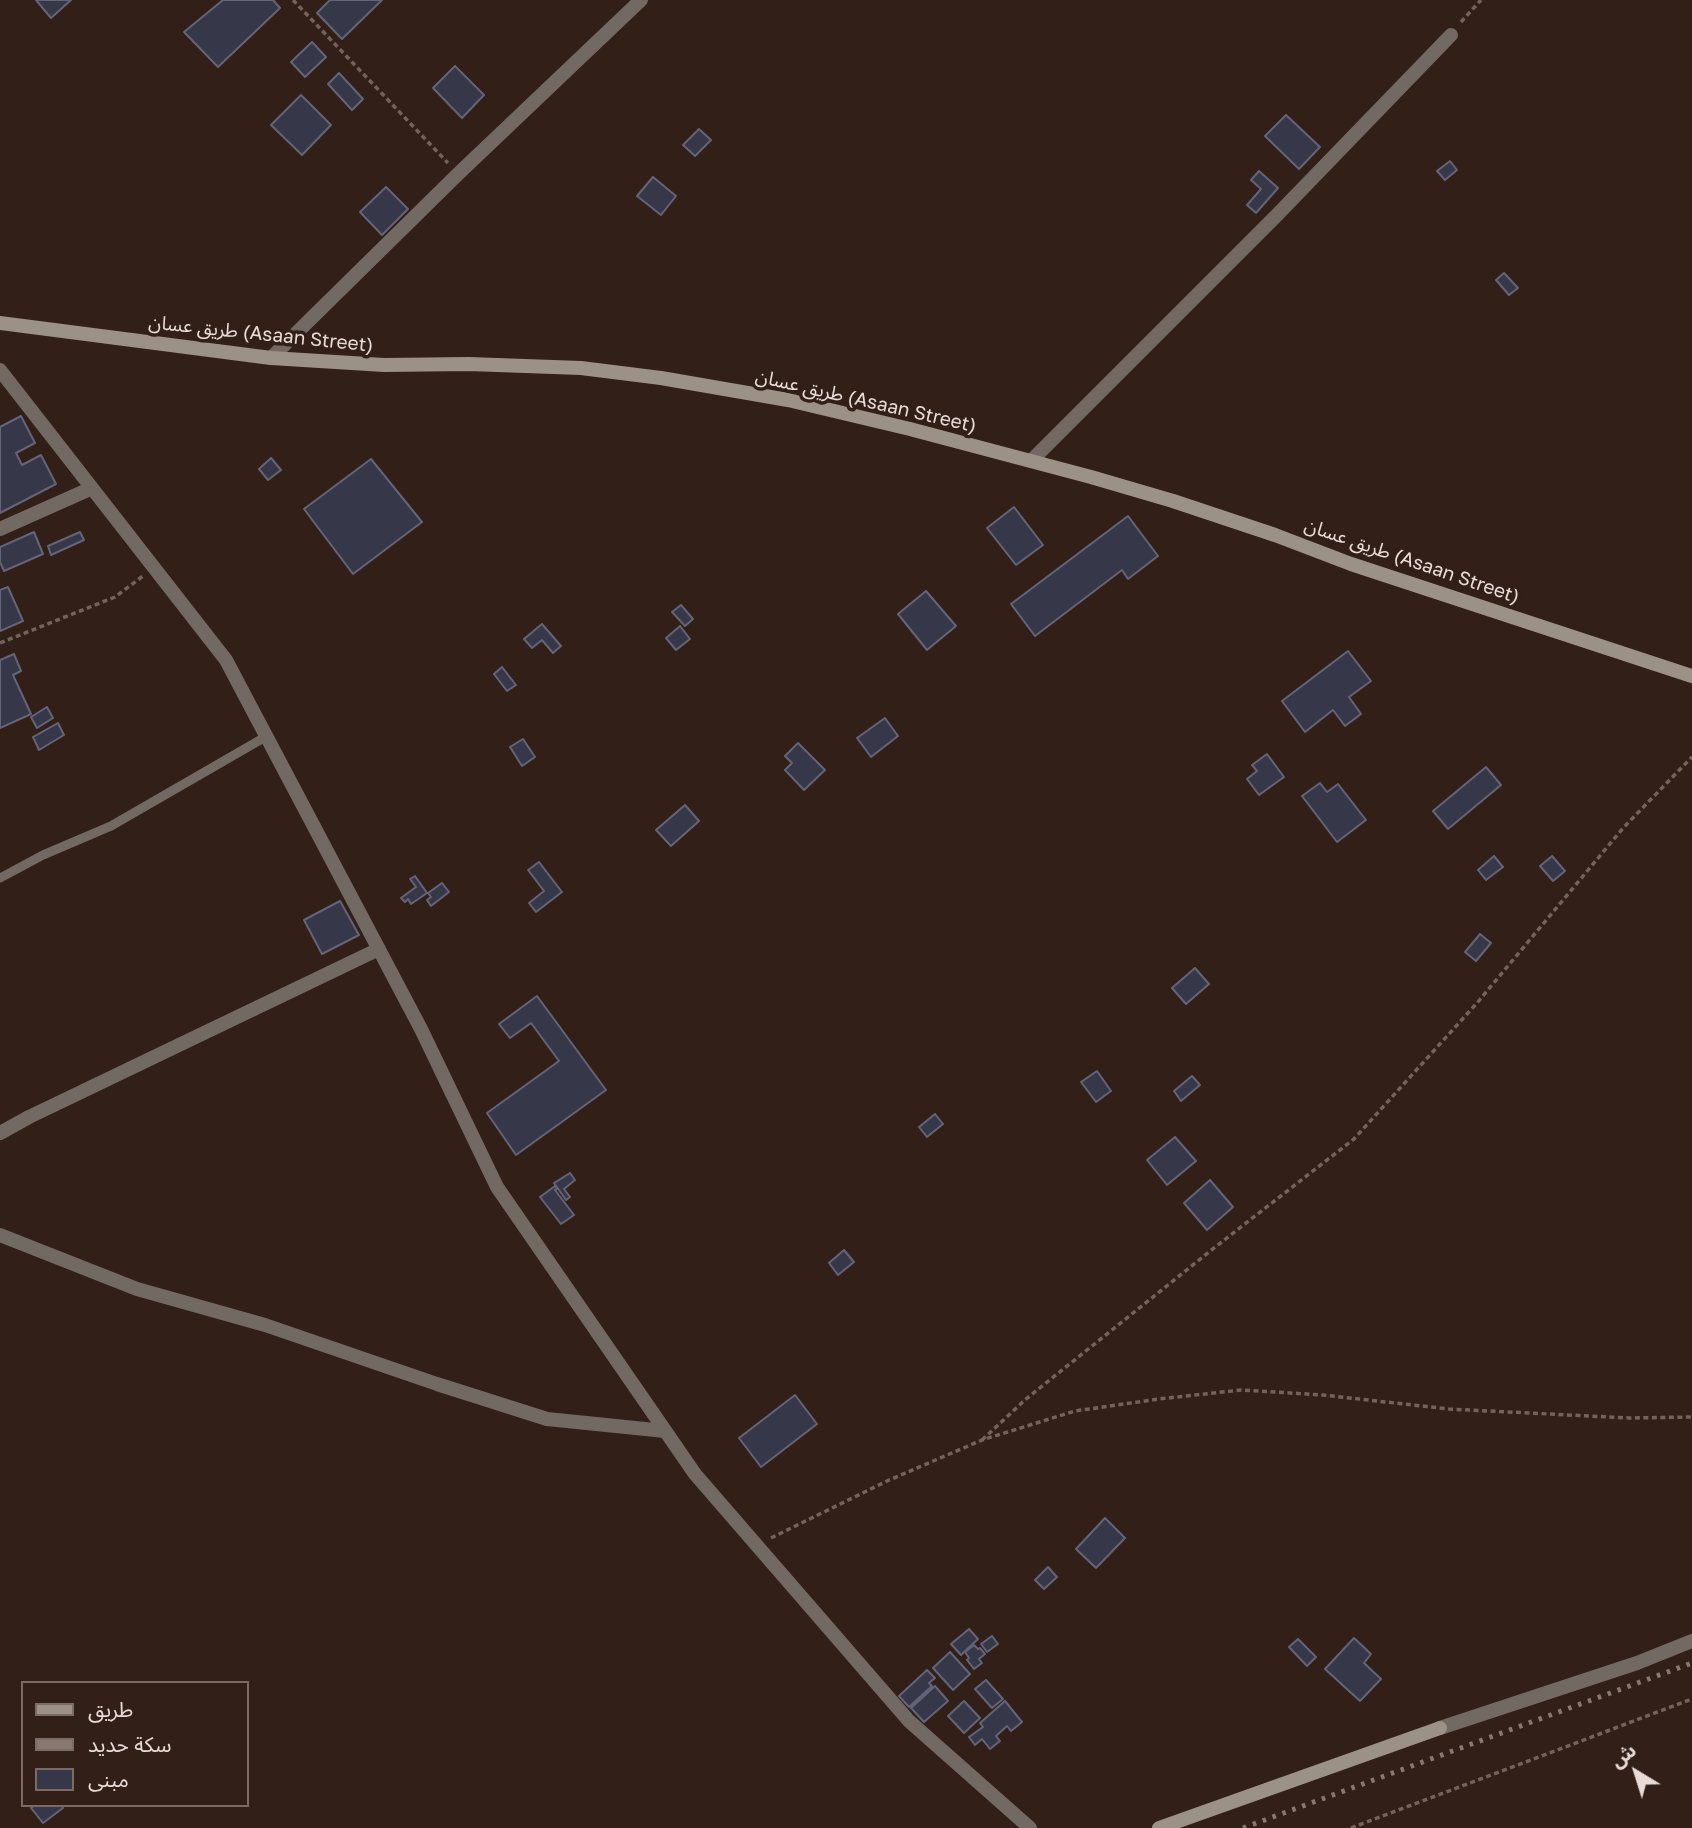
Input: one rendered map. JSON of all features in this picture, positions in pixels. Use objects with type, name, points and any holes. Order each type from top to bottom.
[{"type":"street","points":[[271,358],[458,174],[641,0]]},
{"type":"street","points":[[1031,461],[1277,215],[1451,35]]},
{"type":"street","name":"طريق عسان (Asaan Street)","points":[[0,323],[271,358],[384,365],[468,364],[581,368],[662,378],[788,400],[910,429],[1173,501],[1351,564],[1692,676]]},
{"type":"street","points":[[0,370],[226,660],[421,1028],[497,1187],[695,1474],[909,1721],[1030,1828]]},
{"type":"street","points":[[0,529],[92,488]]},
{"type":"street","points":[[0,1133],[379,949]]},
{"type":"street","points":[[0,1235],[137,1289],[265,1325],[547,1419],[665,1431]]},
{"type":"street","points":[[1158,1828],[1440,1728],[1637,1663],[1692,1641]]},
{"type":"lane","points":[[0,878],[43,855],[111,826],[267,736]]},
{"type":"path","points":[[293,0],[458,174]]},
{"type":"path","points":[[1451,35],[1480,0]]},
{"type":"path","points":[[0,643],[116,597],[154,567]]},
{"type":"path","points":[[982,1440],[1026,1399],[1354,1139],[1477,1003],[1624,827],[1692,757]]},
{"type":"path","points":[[756,1545],[887,1481],[982,1440],[1075,1411],[1159,1399],[1241,1390],[1322,1395],[1449,1409],[1629,1418],[1692,1417]]},
{"type":"path","points":[[1351,1828],[1692,1699]]},
{"type":"building","points":[[36,0],[71,0],[51,18]]},
{"type":"building","points":[[223,0],[273,0],[280,8],[218,67],[184,32]]},
{"type":"building","points":[[330,0],[382,0],[342,39],[317,13]]},
{"type":"building","points":[[312,42],[326,57],[305,77],[291,62]]},
{"type":"building","points":[[455,66],[484,95],[462,118],[433,88]]},
{"type":"building","points":[[339,73],[363,99],[352,110],[328,84]]},
{"type":"building","points":[[301,95],[331,125],[302,155],[271,125]]},
{"type":"building","points":[[1286,115],[1320,147],[1299,169],[1265,136]]},
{"type":"building","points":[[699,129],[711,140],[695,156],[683,145]]},
{"type":"building","points":[[1450,161],[1457,170],[1445,180],[1437,171]]},
{"type":"building","points":[[1259,171],[1278,188],[1256,213],[1247,205],[1261,189],[1251,180]]},
{"type":"building","points":[[653,177],[676,196],[661,215],[637,196]]},
{"type":"building","points":[[386,187],[408,209],[382,235],[360,212]]},
{"type":"building","points":[[1504,273],[1518,288],[1509,295],[1496,280]]},
{"type":"building","points":[[21,416],[35,443],[16,453],[22,465],[41,455],[56,484],[0,513],[0,427]]},
{"type":"building","points":[[271,458],[281,470],[268,480],[259,469]]},
{"type":"building","points":[[371,459],[422,522],[353,574],[304,509]]},
{"type":"building","points":[[1014,507],[1043,545],[1016,565],[987,528]]},
{"type":"building","points":[[1128,516],[1158,556],[1128,579],[1122,570],[1035,636],[1011,604]]},
{"type":"building","points":[[34,532],[43,554],[4,571],[0,562],[0,547]]},
{"type":"building","points":[[80,532],[84,540],[51,555],[48,546]]},
{"type":"building","points":[[8,587],[23,621],[0,631],[0,590]]},
{"type":"building","points":[[926,591],[956,626],[927,650],[898,614]]},
{"type":"building","points":[[681,605],[693,619],[685,626],[672,612]]},
{"type":"building","points":[[542,624],[561,646],[553,653],[542,640],[532,648],[524,639]]},
{"type":"building","points":[[680,626],[690,639],[676,650],[666,638]]},
{"type":"building","points":[[1348,651],[1371,681],[1349,697],[1361,714],[1345,726],[1333,710],[1305,732],[1282,701]]},
{"type":"building","points":[[14,654],[21,671],[13,675],[31,714],[0,728],[0,660]]},
{"type":"building","points":[[502,667],[516,685],[507,691],[494,674]]},
{"type":"building","points":[[47,707],[53,718],[37,728],[31,717]]},
{"type":"building","points":[[885,718],[898,736],[871,757],[857,738]]},
{"type":"building","points":[[58,723],[64,735],[39,750],[33,737]]},
{"type":"building","points":[[523,739],[535,757],[522,766],[510,747]]},
{"type":"building","points":[[798,743],[825,770],[804,790],[785,770],[792,763],[785,756]]},
{"type":"building","points":[[1267,754],[1284,777],[1259,795],[1247,779],[1257,771],[1252,765]]},
{"type":"building","points":[[1486,767],[1501,785],[1448,829],[1433,811]]},
{"type":"building","points":[[1320,783],[1327,792],[1338,784],[1366,820],[1337,842],[1302,796]]},
{"type":"building","points":[[685,805],[699,821],[671,846],[656,830]]},
{"type":"building","points":[[1494,856],[1503,867],[1486,880],[1478,870]]},
{"type":"building","points":[[1552,856],[1565,871],[1553,881],[1540,866]]},
{"type":"building","points":[[539,862],[562,892],[536,912],[529,903],[544,891],[528,870]]},
{"type":"building","points":[[415,876],[427,893],[411,904],[408,899],[405,902],[401,898],[416,887],[410,879]]},
{"type":"building","points":[[442,883],[449,892],[431,906],[427,900],[431,897],[428,893]]},
{"type":"building","points":[[340,901],[359,935],[322,954],[304,920]]},
{"type":"building","points":[[1480,934],[1491,943],[1476,961],[1465,952]]},
{"type":"building","points":[[1195,968],[1209,984],[1186,1004],[1172,988]]},
{"type":"building","points":[[537,996],[606,1090],[516,1155],[487,1113],[559,1061],[531,1023],[510,1038],[499,1024]]},
{"type":"building","points":[[1097,1071],[1111,1091],[1096,1102],[1081,1082]]},
{"type":"building","points":[[1192,1076],[1200,1085],[1181,1101],[1174,1091]]},
{"type":"building","points":[[935,1114],[943,1124],[927,1137],[919,1127]]},
{"type":"building","points":[[1175,1137],[1196,1161],[1167,1185],[1147,1160]]},
{"type":"building","points":[[570,1173],[575,1180],[564,1189],[570,1197],[566,1200],[554,1183]]},
{"type":"building","points":[[1210,1180],[1233,1207],[1207,1230],[1184,1203]]},
{"type":"building","points":[[555,1186],[555,1190],[574,1215],[561,1224],[540,1197]]},
{"type":"building","points":[[844,1250],[854,1262],[838,1275],[829,1263]]},
{"type":"building","points":[[795,1395],[817,1424],[761,1467],[739,1438]]},
{"type":"building","points":[[1105,1518],[1125,1538],[1096,1568],[1076,1549]]},
{"type":"building","points":[[1048,1567],[1057,1577],[1044,1589],[1035,1580]]},
{"type":"building","points":[[969,1629],[978,1639],[961,1655],[951,1644]]},
{"type":"building","points":[[992,1636],[998,1644],[987,1652],[981,1644]]},
{"type":"building","points":[[1354,1638],[1371,1654],[1364,1663],[1381,1679],[1360,1701],[1325,1669]]},
{"type":"building","points":[[1298,1639],[1316,1657],[1307,1666],[1289,1647]]},
{"type":"building","points":[[974,1645],[985,1654],[979,1659],[982,1663],[974,1669],[965,1652]]},
{"type":"building","points":[[950,1652],[970,1674],[953,1690],[933,1668]]},
{"type":"building","points":[[927,1670],[935,1678],[929,1683],[932,1686],[909,1707],[899,1696]]},
{"type":"building","points":[[986,1680],[1003,1699],[992,1708],[975,1689]]},
{"type":"building","points":[[935,1686],[948,1701],[924,1722],[911,1708]]},
{"type":"building","points":[[964,1701],[980,1718],[964,1733],[948,1716]]},
{"type":"building","points":[[1005,1701],[1022,1722],[1011,1731],[1007,1726],[996,1736],[1000,1741],[990,1749],[982,1739],[975,1745],[969,1737],[983,1727],[980,1723]]},
{"type":"building","points":[[62,1807],[63,1808],[43,1823],[31,1808]]},
{"type":"railway","points":[[1243,1828],[1692,1663]]}]
